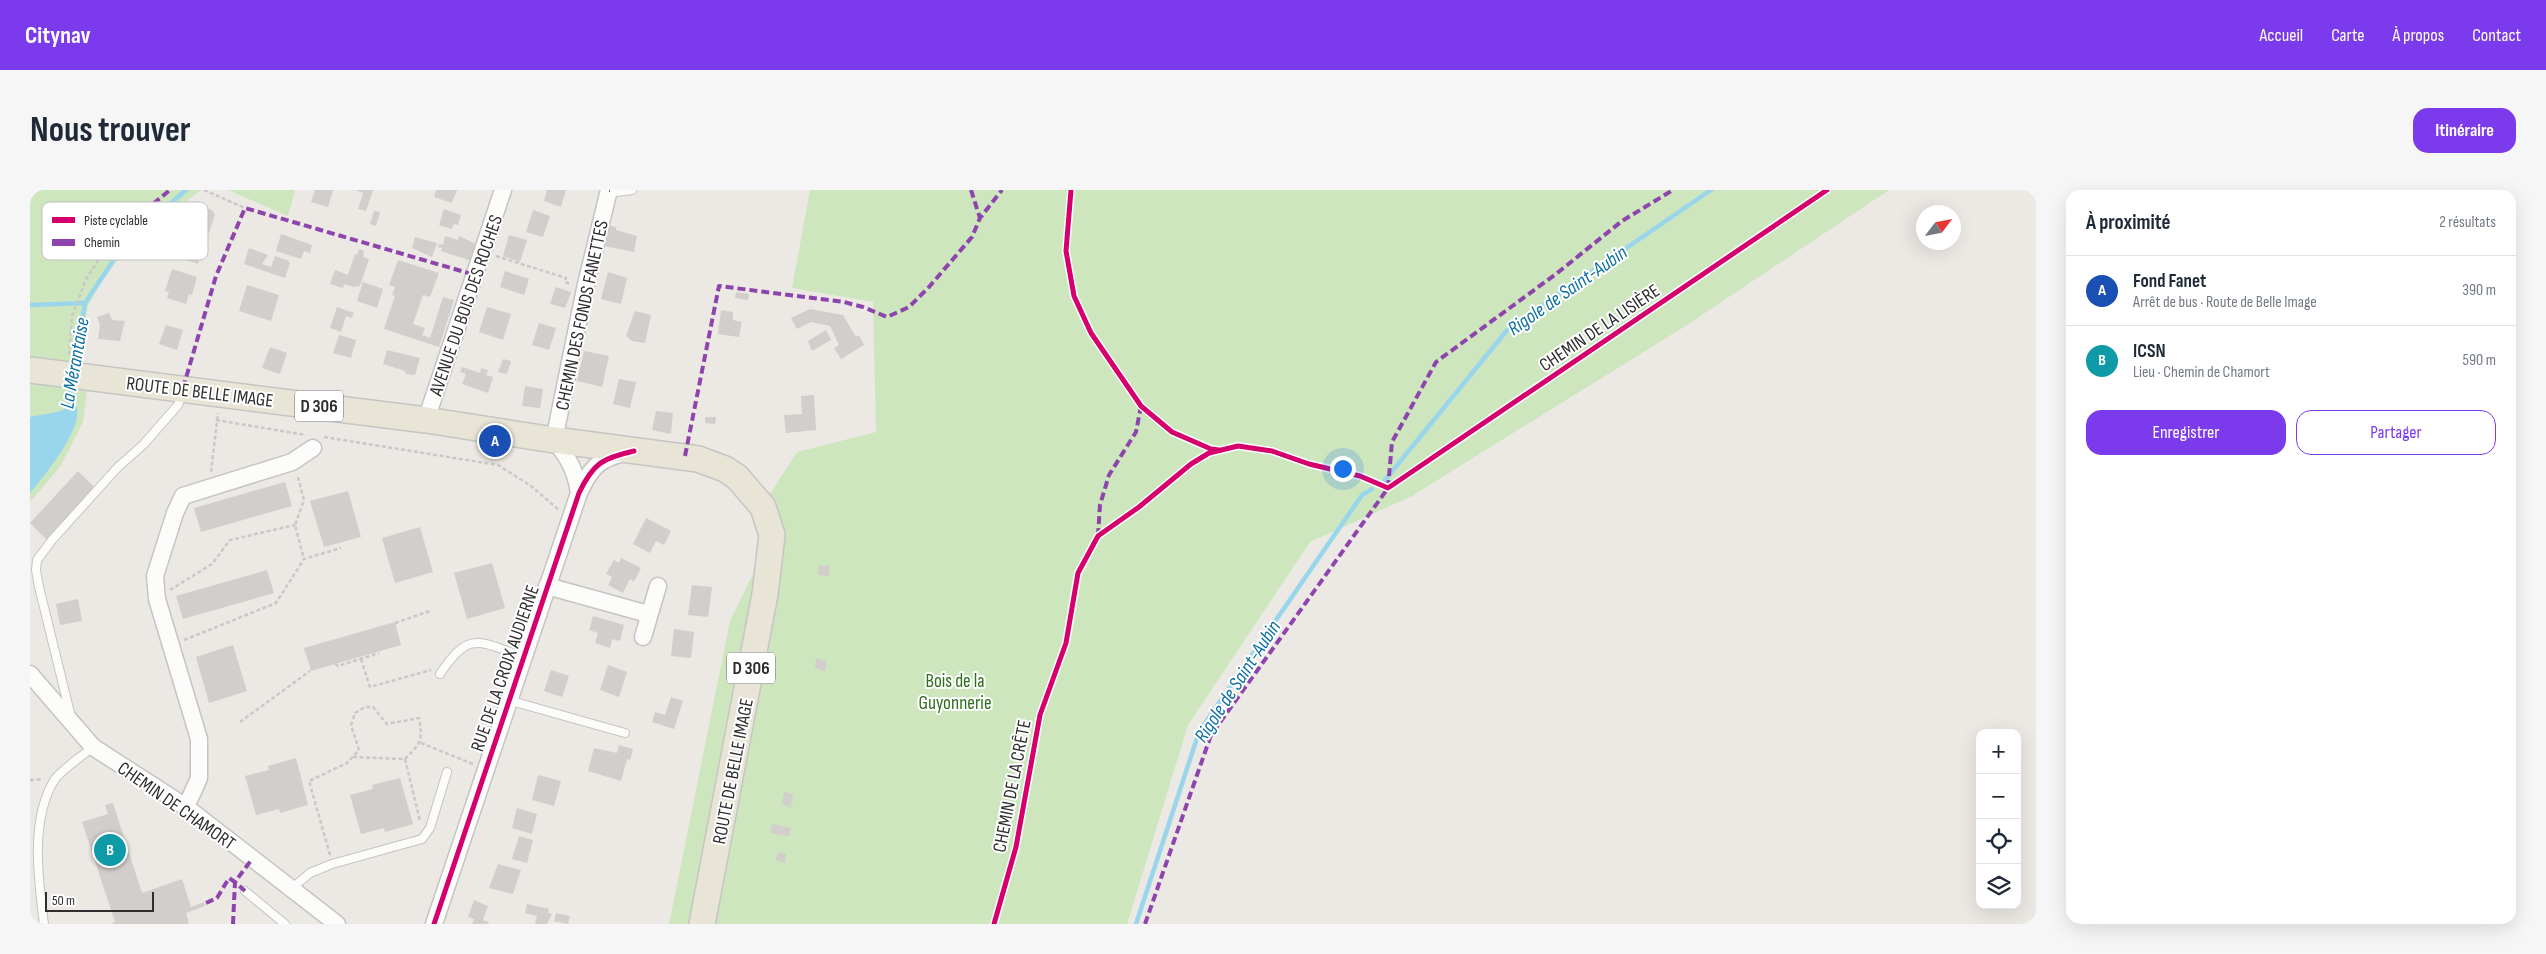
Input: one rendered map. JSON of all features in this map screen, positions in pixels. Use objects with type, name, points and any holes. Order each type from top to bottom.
[{"type":"main road","name":"ROUTE DE BELLE IMAGE","points":[[30,370],[69,368],[183,388],[426,420],[554,440],[685,456],[725,469],[737,477],[756,497],[768,519],[772,535],[765,594],[702,924]]},
{"type":"street","name":"AVENUE DU BOIS DES ROCHES","points":[[426,420],[503,190]]},
{"type":"street","name":"CHEMIN DES FONDS FANETTES","points":[[554,440],[586,284],[609,192]]},
{"type":"street","points":[[186,807],[199,778],[199,739],[157,599],[155,576],[179,504],[183,496],[210,486],[292,462],[317,440]]},
{"type":"street","points":[[554,440],[568,457],[577,476],[579,493]]},
{"type":"street","name":"RUE DE LA CROIX AUDIERNE","points":[[434,924],[579,493],[588,472],[607,457],[634,450]]},
{"type":"street","points":[[547,586],[648,614]]},
{"type":"street","points":[[643,637],[648,614],[658,586]]},
{"type":"street","name":"CHEMIN DE CHAMORT","points":[[30,674],[93,747],[186,807],[337,924]]},
{"type":"lane","points":[[609,192],[632,190]]},
{"type":"lane","points":[[72,721],[39,587],[36,570],[38,560],[52,540],[118,468],[143,446],[178,404],[183,388]]},
{"type":"lane","points":[[440,674],[464,645],[477,641],[524,657]]},
{"type":"lane","points":[[508,700],[625,734]]},
{"type":"lane","points":[[44,924],[34,838],[35,818],[54,779],[93,747]]},
{"type":"lane","points":[[291,889],[310,873],[332,864],[422,839],[430,828],[447,772]]},
{"type":"lane","points":[[245,892],[285,924]]},
{"type":"path","points":[[204,190],[245,208]]},
{"type":"path","points":[[1071,190],[1066,251],[1074,296],[1091,334],[1117,368],[1141,406],[1172,432],[1211,449],[1221,450]]},
{"type":"path","points":[[483,252],[566,278],[565,282],[573,285],[575,281],[586,284]]},
{"type":"path","points":[[69,368],[72,316],[86,279],[99,260]]},
{"type":"path","points":[[210,486],[216,420],[221,393]]},
{"type":"path","points":[[216,420],[317,440],[498,465],[531,486],[570,519]]},
{"type":"path","points":[[292,462],[304,500],[295,525],[304,559]]},
{"type":"path","points":[[157,599],[212,564],[230,540],[295,525]]},
{"type":"path","points":[[170,646],[276,603],[304,559],[341,548]]},
{"type":"path","points":[[395,623],[430,611]]},
{"type":"path","points":[[335,664],[380,654]]},
{"type":"path","points":[[361,659],[368,684],[373,687],[446,666]]},
{"type":"path","points":[[240,722],[310,671]]},
{"type":"path","points":[[332,864],[309,781],[347,763],[359,750],[351,725],[355,713],[365,707],[373,707],[387,724],[419,718],[422,733],[420,743],[405,760]]},
{"type":"path","points":[[420,743],[470,762]]},
{"type":"path","points":[[353,757],[405,760]]},
{"type":"path","points":[[405,760],[424,837]]},
{"type":"green space","points":[[30,190],[201,190],[185,202],[42,202],[42,260],[117,260],[100,284],[88,306],[78,368],[30,360]]},
{"type":"green space","points":[[228,190],[295,190],[288,216]]},
{"type":"green space","name":"Bois de la Guyonnerie","points":[[810,190],[1889,190],[1687,325],[1412,496],[1310,542],[1188,725],[1127,924],[669,924],[730,621],[778,523],[770,494],[797,452],[876,432],[873,302],[792,288]]},
{"type":"green space","points":[[30,383],[87,390],[83,422],[60,467],[30,502]]},
{"type":"water","points":[[72,404],[76,405],[75,426],[62,451],[30,493],[30,417],[61,411]]},
{"type":"building","points":[[315,190],[333,190],[328,207],[311,202]]},
{"type":"building","points":[[356,190],[373,190],[366,211],[358,209],[363,193]]},
{"type":"building","points":[[436,190],[457,190],[452,203],[434,197]]},
{"type":"building","points":[[547,190],[566,190],[561,207],[544,201]]},
{"type":"building","points":[[208,208],[212,210],[215,215],[209,233]]},
{"type":"building","points":[[444,209],[461,215],[458,225],[454,224],[452,229],[439,225]]},
{"type":"building","points":[[533,210],[550,216],[543,237],[526,232]]},
{"type":"building","points":[[374,211],[380,212],[376,226],[370,224]]},
{"type":"building","points":[[603,224],[637,236],[634,252],[599,245]]},
{"type":"building","points":[[281,234],[312,245],[310,253],[304,251],[301,259],[276,251]]},
{"type":"building","points":[[509,235],[527,240],[520,262],[503,256]]},
{"type":"building","points":[[445,236],[458,240],[459,236],[476,244],[471,261],[441,251],[442,248],[438,247],[439,244],[443,245]]},
{"type":"building","points":[[415,237],[437,243],[432,257],[412,248]]},
{"type":"building","points":[[249,248],[268,255],[262,264],[271,267],[275,256],[287,260],[290,263],[285,278],[244,264]]},
{"type":"building","points":[[359,249],[364,251],[363,257],[369,259],[360,286],[354,287],[344,284],[343,288],[330,284],[335,270],[348,275],[355,254],[357,255]]},
{"type":"building","points":[[186,260],[199,260],[198,264]]},
{"type":"building","points":[[398,260],[439,273],[430,297],[423,295],[413,324],[425,328],[422,335],[430,338],[443,297],[454,300],[439,347],[384,329],[395,296],[392,295],[395,287],[389,285]]},
{"type":"building","points":[[172,269],[197,277],[192,295],[189,294],[186,304],[167,298],[169,292],[165,291]]},
{"type":"building","points":[[505,271],[529,279],[524,295],[500,287]]},
{"type":"building","points":[[608,272],[627,278],[621,304],[601,299]]},
{"type":"building","points":[[363,282],[383,289],[377,308],[357,301]]},
{"type":"building","points":[[247,285],[279,295],[271,321],[239,311]]},
{"type":"building","points":[[556,287],[571,292],[565,308],[550,304]]},
{"type":"building","points":[[736,292],[749,294],[748,300],[735,298]]},
{"type":"building","points":[[337,307],[354,313],[352,318],[346,316],[341,332],[330,328]]},
{"type":"building","points":[[487,307],[511,314],[503,340],[479,332]]},
{"type":"building","points":[[810,309],[843,315],[856,337],[859,335],[864,345],[841,359],[834,348],[839,345],[830,326],[811,322],[797,329],[791,318]]},
{"type":"building","points":[[721,310],[733,312],[733,320],[742,322],[739,337],[718,334]]},
{"type":"building","points":[[635,311],[651,315],[645,343],[632,341],[626,336]]},
{"type":"building","points":[[109,313],[112,320],[125,321],[120,341],[98,339],[100,325],[97,317]]},
{"type":"building","points":[[539,323],[556,328],[549,350],[532,345]]},
{"type":"building","points":[[166,325],[183,330],[177,350],[159,344]]},
{"type":"building","points":[[826,330],[831,340],[812,351],[808,341]]},
{"type":"building","points":[[339,335],[356,340],[351,358],[333,353]]},
{"type":"building","points":[[270,347],[287,353],[280,374],[262,368]]},
{"type":"building","points":[[387,350],[420,358],[415,375],[406,374],[405,371],[383,364]]},
{"type":"building","points":[[584,351],[609,356],[602,387],[577,381]]},
{"type":"building","points":[[503,359],[511,361],[507,374],[498,372]]},
{"type":"building","points":[[462,367],[480,373],[481,368],[488,370],[486,375],[493,377],[488,393],[462,384],[466,374],[460,372]]},
{"type":"building","points":[[619,379],[636,382],[630,408],[613,404]]},
{"type":"building","points":[[525,386],[543,389],[540,408],[522,406]]},
{"type":"building","points":[[814,395],[816,430],[786,433],[784,415],[802,414],[801,396]]},
{"type":"building","points":[[656,411],[673,413],[671,434],[652,430]]},
{"type":"building","points":[[705,417],[716,417],[715,424],[705,423]]},
{"type":"building","points":[[78,471],[95,488],[47,540],[30,523]]},
{"type":"building","points":[[285,482],[292,506],[201,532],[194,508]]},
{"type":"building","points":[[348,491],[361,537],[324,547],[310,501]]},
{"type":"building","points":[[646,518],[671,531],[664,545],[656,541],[650,553],[633,544]]},
{"type":"building","points":[[420,527],[433,572],[395,583],[382,538]]},
{"type":"building","points":[[621,558],[641,568],[634,582],[630,579],[623,593],[608,585],[612,577],[606,574],[614,560],[619,563]]},
{"type":"building","points":[[492,563],[505,608],[467,619],[454,573]]},
{"type":"building","points":[[819,565],[830,566],[829,576],[818,575]]},
{"type":"building","points":[[267,570],[274,593],[183,619],[176,596]]},
{"type":"building","points":[[692,585],[712,587],[708,617],[688,615]]},
{"type":"building","points":[[78,599],[82,621],[60,625],[56,604]]},
{"type":"building","points":[[593,616],[624,625],[620,641],[612,639],[610,648],[595,643],[598,633],[589,630]]},
{"type":"building","points":[[395,622],[401,645],[311,671],[304,648]]},
{"type":"building","points":[[674,629],[694,632],[691,658],[671,656]]},
{"type":"building","points":[[233,645],[247,691],[209,703],[196,657]]},
{"type":"building","points":[[816,658],[827,661],[825,671],[815,668]]},
{"type":"building","points":[[608,665],[627,672],[619,697],[600,690]]},
{"type":"building","points":[[551,670],[569,676],[562,697],[544,691]]},
{"type":"building","points":[[671,697],[683,701],[674,729],[652,722],[655,712],[665,715]]},
{"type":"building","points":[[619,745],[633,749],[630,760],[627,759],[621,781],[588,771],[594,748],[617,753]]},
{"type":"building","points":[[296,758],[308,805],[280,813],[279,809],[256,815],[245,776],[269,770],[268,766]]},
{"type":"building","points":[[538,775],[561,781],[554,806],[532,800]]},
{"type":"building","points":[[400,778],[413,824],[385,832],[384,828],[361,834],[350,795],[373,789],[372,785]]},
{"type":"building","points":[[784,792],[793,794],[791,808],[782,804]]},
{"type":"building","points":[[113,803],[142,893],[182,879],[191,907],[204,902],[205,906],[186,913],[189,924],[111,924],[115,922],[82,822],[108,814],[105,805]]},
{"type":"building","points":[[517,808],[537,814],[532,834],[512,828]]},
{"type":"building","points":[[772,824],[791,828],[789,836],[770,833]]},
{"type":"building","points":[[519,836],[533,840],[527,863],[512,859]]},
{"type":"building","points":[[778,852],[786,854],[785,863],[776,860]]},
{"type":"building","points":[[498,864],[521,870],[513,894],[489,888]]},
{"type":"building","points":[[474,900],[488,906],[483,920],[489,922],[488,924],[472,924],[474,919],[468,917]]},
{"type":"building","points":[[527,904],[549,909],[548,913],[552,914],[547,924],[535,924],[537,916],[525,913]]},
{"type":"building","points":[[556,913],[570,916],[568,924],[554,921]]},
{"type":"waterway","name":"La Mérantaise","points":[[172,202],[186,190]]},
{"type":"waterway","name":"Rigole de Saint-Aubin","points":[[1385,480],[1508,329],[1711,190]]},
{"type":"waterway","name":"La Mérantaise","points":[[74,368],[85,303],[114,260]]},
{"type":"waterway","name":"La Mérantaise","points":[[30,305],[85,303]]},
{"type":"waterway","name":"La Mérantaise","points":[[67,412],[72,383]]},
{"type":"waterway","name":"Rigole de Saint-Aubin","points":[[1136,924],[1199,732],[1362,495],[1372,489]]},
{"type":"marked path","points":[[155,202],[170,190]]},
{"type":"marked path","points":[[971,190],[980,218]]},
{"type":"marked path","points":[[685,456],[719,286],[844,302],[863,307],[887,317],[909,307],[929,287],[972,237],[980,218],[1002,190]]},
{"type":"marked path","points":[[1145,924],[1211,735],[1388,488],[1392,442],[1436,362],[1556,274],[1622,221],[1673,190]]},
{"type":"marked path","points":[[183,388],[216,276],[245,208],[475,275]]},
{"type":"marked path","points":[[1098,536],[1100,505],[1109,475],[1136,432],[1141,406]]},
{"type":"marked path","points":[[206,903],[217,898],[229,878],[235,882],[252,859]]},
{"type":"marked path","points":[[233,924],[235,882],[245,891]]},
{"type":"cycle path","points":[[1071,190],[1066,251],[1074,296],[1091,333],[1141,406],[1172,432],[1211,449],[1219,450]]},
{"type":"cycle path","name":"CHEMIN DE LA LISIÈRE","points":[[994,924],[1016,847],[1040,715],[1066,643],[1078,573],[1098,536],[1139,507],[1191,464],[1209,453],[1238,446],[1272,451],[1309,464],[1360,476],[1388,488],[1827,190]]},
{"type":"cycle path","points":[[434,924],[579,493],[589,475],[600,463],[614,456],[634,451]]},
{"type":"place","name":"Fond Fanet","points":[[495,441]]},
{"type":"place","name":"ICSN","points":[[110,850]]}]
